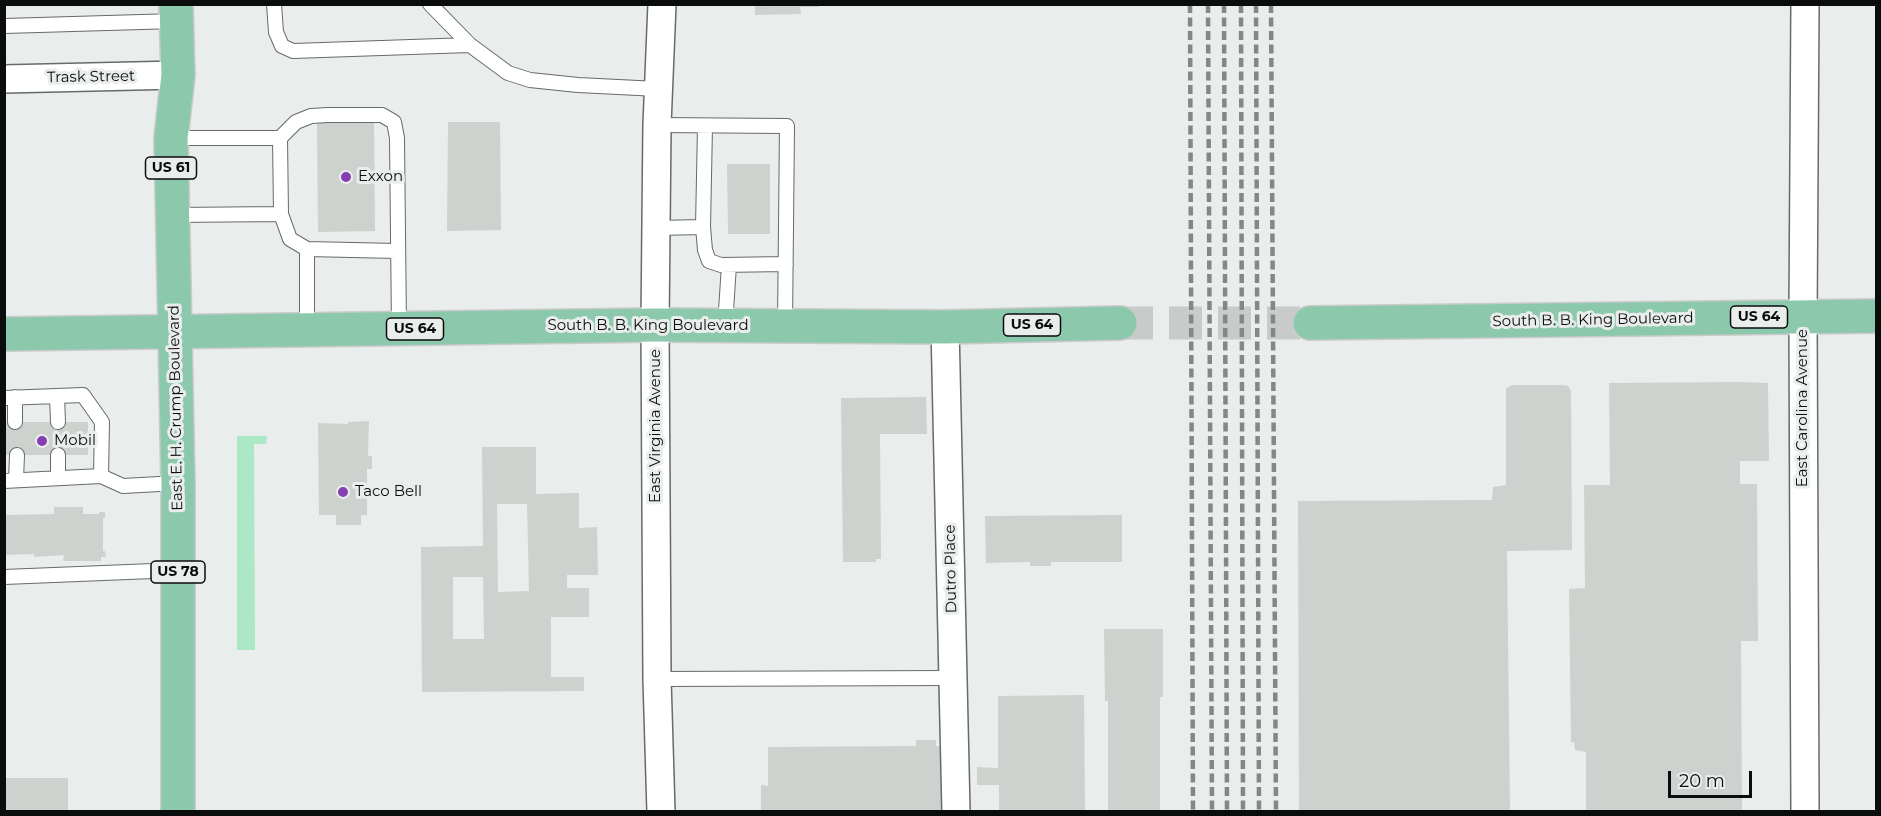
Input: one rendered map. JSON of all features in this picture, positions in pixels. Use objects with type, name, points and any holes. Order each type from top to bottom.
[{"type":"main road","name":"East E. H. Crump Boulevard","points":[[176,13],[178,75],[171,138],[178,483],[178,812]]},
{"type":"main road","name":"South B. B. King Boulevard","points":[[1310,323],[1876,316]]},
{"type":"main road","name":"South B. B. King Boulevard","points":[[4,333],[176,333],[655,326],[945,327],[1120,323]]},
{"type":"street","name":"East Virginia Avenue","points":[[661,812],[657,679],[655,326],[657,125],[662,4]]},
{"type":"street","name":"East Carolina Avenue","points":[[1805,4],[1803,316],[1805,812]]},
{"type":"street","name":"Trask Street","points":[[4,79],[178,75]]},
{"type":"street","name":"Dutro Place","points":[[945,327],[956,812]]},
{"type":"lane","points":[[274,4],[276,32],[282,46],[293,51],[470,45]]},
{"type":"lane","points":[[430,4],[470,45],[508,73],[530,80],[658,89]]},
{"type":"lane","points":[[4,26],[176,13]]},
{"type":"lane","points":[[171,138],[280,138],[296,122],[311,116],[382,115],[394,122],[397,138],[399,329]]},
{"type":"lane","points":[[657,125],[787,126],[785,326]]},
{"type":"lane","points":[[705,126],[702,227],[709,261],[721,265],[786,264]]},
{"type":"lane","points":[[280,138],[281,214],[290,238],[307,249],[397,251]]},
{"type":"lane","points":[[172,215],[281,214]]},
{"type":"lane","points":[[656,228],[702,227]]},
{"type":"lane","points":[[307,249],[307,330]]},
{"type":"lane","points":[[725,326],[729,265]]},
{"type":"lane","points":[[15,422],[10,398],[83,395],[102,422],[101,476]]},
{"type":"lane","points":[[57,396],[58,422]]},
{"type":"lane","points":[[16,455],[10,480],[101,476],[123,486],[178,483]]},
{"type":"lane","points":[[58,455],[58,478]]},
{"type":"lane","points":[[4,577],[178,570]]},
{"type":"lane","points":[[657,679],[953,678]]},
{"type":"green space","points":[[237,436],[267,436],[266,444],[254,444],[255,650],[237,650]]},
{"type":"building","points":[[755,4],[819,4],[819,7],[800,7],[801,14],[755,15]]},
{"type":"building","points":[[448,122],[500,122],[501,230],[447,231]]},
{"type":"building","name":"Exxon","points":[[317,123],[374,123],[375,231],[318,232]]},
{"type":"building","points":[[727,164],[770,164],[770,234],[728,234]]},
{"type":"building","points":[[1609,383],[1768,383],[1769,461],[1740,461],[1740,484],[1757,484],[1758,641],[1741,641],[1742,812],[1586,812],[1586,752],[1575,750],[1574,742],[1571,742],[1569,589],[1585,588],[1584,485],[1610,485]]},
{"type":"building","points":[[1512,385],[1568,386],[1571,391],[1572,550],[1507,551],[1510,812],[1299,812],[1298,501],[1492,500],[1493,487],[1506,485],[1506,388]]},
{"type":"building","points":[[926,397],[927,434],[880,434],[881,559],[876,559],[876,562],[843,562],[841,398]]},
{"type":"building","name":"Taco Bell","points":[[369,421],[368,456],[372,456],[372,469],[367,469],[367,515],[361,515],[361,525],[336,525],[336,515],[319,515],[318,423],[348,424],[348,422]]},
{"type":"building","points":[[4,422],[88,422],[88,455],[4,455]]},
{"type":"building","points":[[482,447],[536,447],[536,494],[579,493],[579,528],[597,527],[598,575],[567,575],[567,588],[589,588],[589,617],[551,617],[551,677],[584,677],[584,691],[422,692],[421,547],[483,546]],"holes":[[[497,504],[527,504],[529,591],[498,592]],[[453,577],[483,577],[484,639],[453,639]]]},
{"type":"building","points":[[54,507],[83,507],[83,514],[105,512],[103,551],[106,557],[101,557],[101,561],[63,561],[64,555],[34,557],[34,554],[4,555],[4,515],[54,514]]},
{"type":"building","points":[[1122,515],[1122,562],[1051,562],[1051,566],[1030,566],[1030,562],[986,563],[985,516]]},
{"type":"building","points":[[1104,629],[1163,629],[1163,697],[1160,697],[1160,812],[1108,812],[1108,701],[1105,701]]},
{"type":"building","points":[[1084,695],[1085,812],[999,812],[999,785],[977,785],[977,767],[998,768],[998,696]]},
{"type":"building","points":[[916,740],[936,740],[936,746],[944,747],[952,812],[761,812],[761,785],[768,786],[768,747],[916,746]]},
{"type":"building","points":[[4,778],[68,778],[68,812],[4,812]]},
{"type":"tunnel","points":[[1120,323],[1310,323]]},
{"type":"railway","points":[[1190,4],[1193,812]]},
{"type":"railway","points":[[1208,4],[1212,812]]},
{"type":"railway","points":[[1224,4],[1227,812]]},
{"type":"railway","points":[[1241,4],[1243,812]]},
{"type":"railway","points":[[1256,4],[1259,812]]},
{"type":"railway","points":[[1271,4],[1276,812]]},
{"type":"place","name":"Exxon","points":[[346,177]]},
{"type":"place","name":"Mobil","points":[[42,441]]},
{"type":"place","name":"Taco Bell","points":[[343,492]]}]
